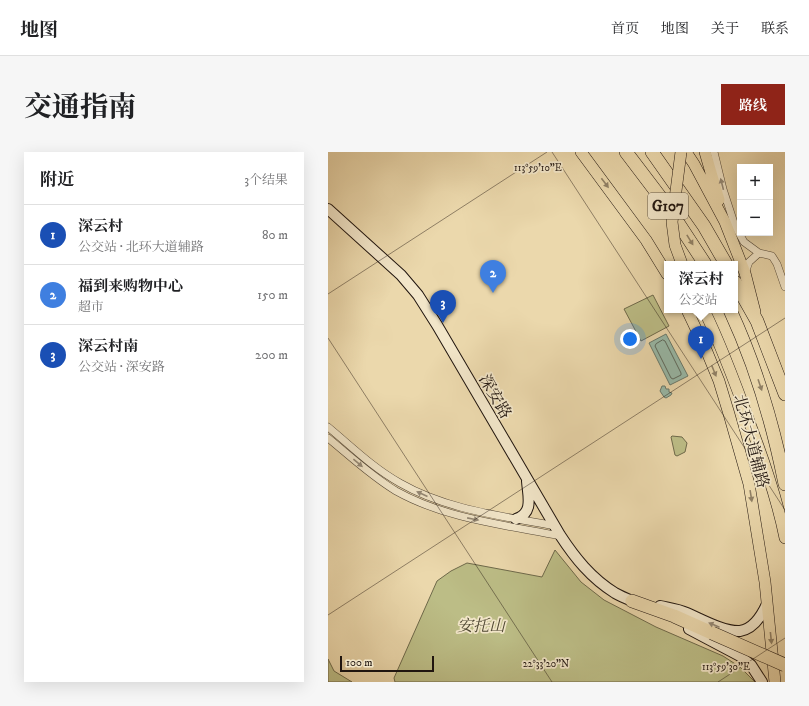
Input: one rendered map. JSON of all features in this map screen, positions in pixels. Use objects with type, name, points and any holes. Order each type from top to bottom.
[{"type":"highway","points":[[619,152],[646,176]]},
{"type":"highway","name":"G107","points":[[626,152],[646,176],[690,239],[703,261]]},
{"type":"highway","name":"G107","points":[[652,152],[704,226],[724,261]]},
{"type":"highway","points":[[738,287],[757,321],[785,394]]},
{"type":"highway","points":[[731,313],[751,360],[766,404],[778,446],[785,484]]},
{"type":"highway","points":[[632,601],[674,616],[785,665]]},
{"type":"main road","points":[[582,152],[646,240],[664,269]]},
{"type":"main road","points":[[681,152],[672,222],[675,245],[681,261]]},
{"type":"main road","points":[[686,152],[725,222]]},
{"type":"main road","points":[[706,152],[725,222],[745,273],[757,321]]},
{"type":"main road","name":"北环大道辅路","points":[[688,313],[719,381],[745,469],[765,582],[776,682]]},
{"type":"main road","points":[[706,313],[730,367],[767,468],[785,538]]},
{"type":"street","points":[[714,152],[723,189],[736,226],[744,242],[759,253],[772,256],[777,264],[785,286]]},
{"type":"street","name":"深安路","points":[[328,209],[392,266],[418,295],[573,556],[591,574],[616,593],[740,656],[751,665],[762,682]]},
{"type":"street","points":[[745,273],[749,262],[759,253]]},
{"type":"street","points":[[777,264],[785,264]]},
{"type":"street","points":[[328,427],[376,467],[411,490],[450,505],[555,526]]},
{"type":"street","points":[[328,438],[383,482],[421,503],[462,516],[561,536]]},
{"type":"street","points":[[516,519],[524,515],[529,508],[526,477]]},
{"type":"street","points":[[632,601],[676,609],[722,628],[740,631],[758,620],[767,604]]},
{"type":"green space","points":[[653,295],[669,326],[641,341],[624,309]]},
{"type":"green space","points":[[672,436],[682,437],[687,443],[685,452],[677,456],[675,455]]},
{"type":"green space","name":"安托山","points":[[555,550],[581,582],[604,600],[656,627],[723,656],[740,667],[755,682],[395,682],[394,678],[437,581],[451,571],[467,563],[542,577]]},
{"type":"green space","points":[[328,659],[334,671],[352,682],[328,682]]},
{"type":"water","points":[[666,334],[688,376],[670,385],[649,343]]},
{"type":"water","points":[[662,386],[669,389],[669,392],[672,393],[671,395],[666,398],[664,397],[660,391]]},
{"type":"place","name":"福到来购物中心","points":[[493,293]]},
{"type":"place","name":"深云村南","points":[[443,323]]},
{"type":"place","name":"深云村","points":[[701,359]]}]
